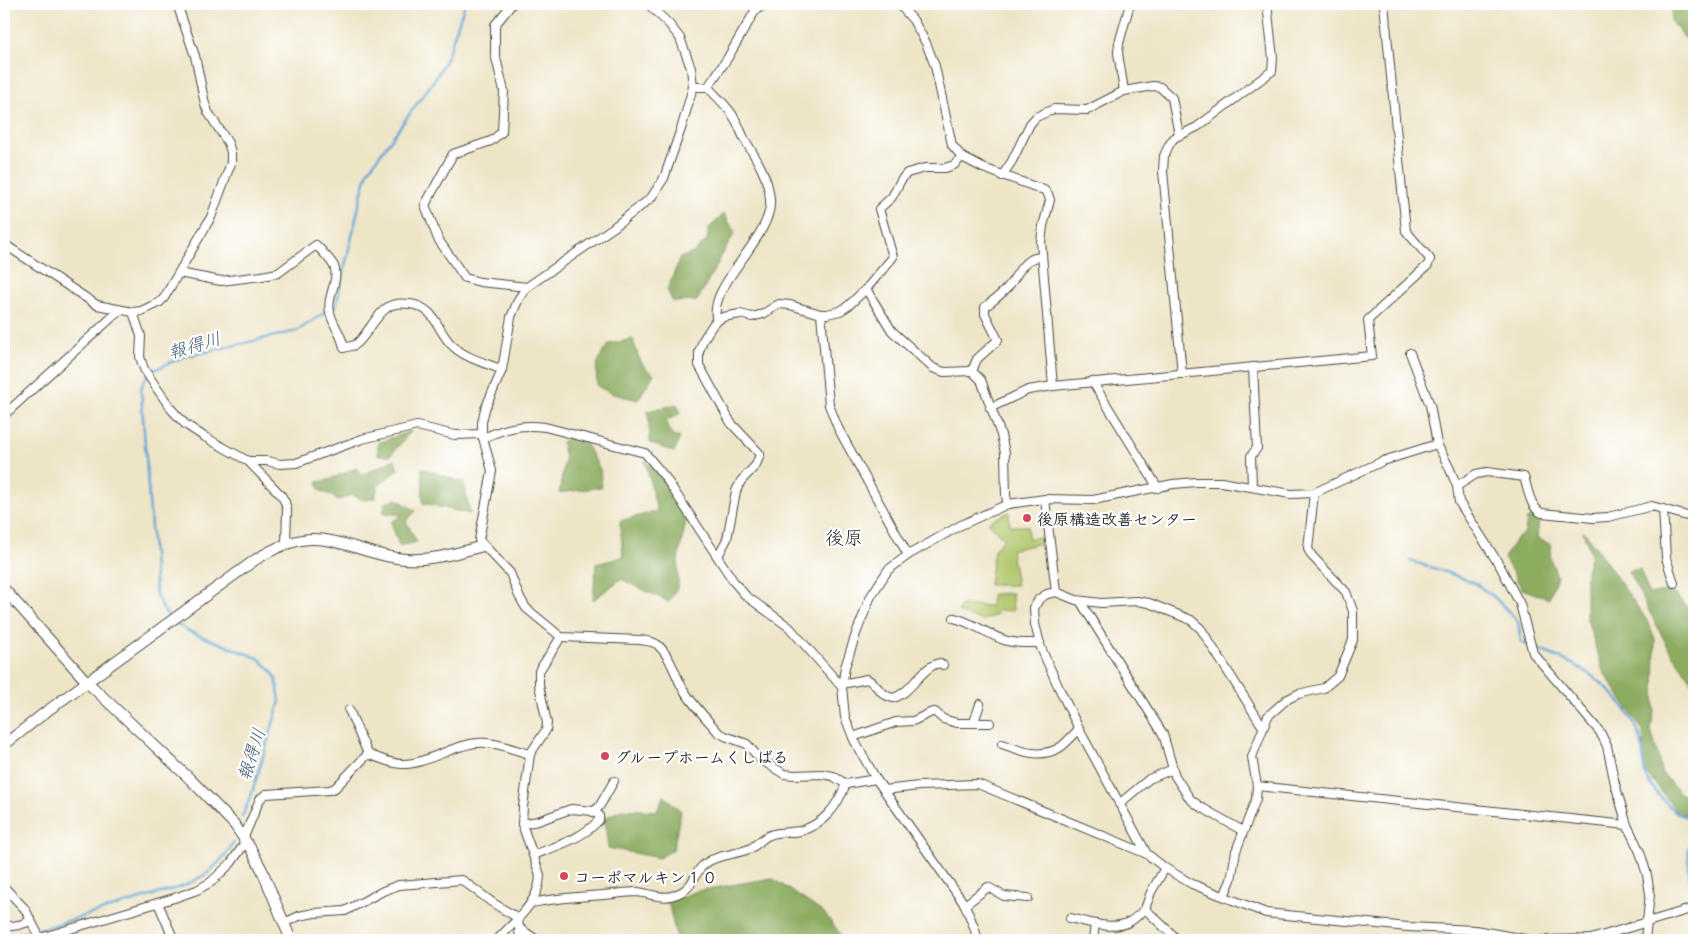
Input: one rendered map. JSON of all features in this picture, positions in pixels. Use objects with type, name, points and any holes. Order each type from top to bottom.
[{"type":"street","points":[[4,244],[97,305],[133,312],[160,302],[164,298],[211,217],[230,163],[231,152],[228,143],[205,104],[195,56],[177,4]]},
{"type":"street","points":[[512,4],[495,25],[495,54],[504,91],[502,132],[491,141],[453,154],[425,205],[438,239],[465,278],[480,282],[527,287]]},
{"type":"street","points":[[648,4],[669,24],[680,38],[690,68],[693,87],[682,126],[664,178],[651,198],[614,227],[527,287],[519,298],[511,317],[502,370],[485,409],[482,422],[482,436],[492,471],[479,540],[510,573],[526,608],[560,637],[652,641],[668,655],[674,673],[685,692],[718,732],[747,744],[760,759],[784,774],[794,776],[822,774],[833,776],[846,784],[876,779]]},
{"type":"street","points":[[708,87],[739,41],[756,11],[769,4]]},
{"type":"street","points":[[899,4],[913,20],[926,43],[935,66],[952,145],[962,157],[983,168],[1044,190],[1048,194],[1050,200],[1041,242],[1053,386]]},
{"type":"street","points":[[1124,91],[1118,53],[1130,4]]},
{"type":"street","points":[[1182,374],[1164,156],[1169,144],[1179,135],[1197,127],[1272,72],[1273,58],[1267,4]]},
{"type":"street","points":[[990,408],[1028,390],[1053,386],[1372,356],[1368,320],[1428,265],[1430,259],[1406,231],[1384,4]]},
{"type":"street","points":[[1002,176],[1012,161],[1030,124],[1036,117],[1054,109],[1087,110],[1124,91],[1153,86],[1160,87],[1172,98],[1179,135]]},
{"type":"street","points":[[693,87],[708,87],[735,118],[744,138],[759,162],[768,184],[770,200],[768,215],[764,224],[740,264],[731,273],[717,302],[715,309],[717,321]]},
{"type":"street","points":[[718,556],[727,539],[736,491],[741,481],[756,465],[760,454],[732,423],[699,365],[703,340],[717,321],[723,317],[740,314],[752,317],[763,314],[779,304],[790,305],[821,314],[828,314],[848,306],[866,289],[893,257],[879,209],[892,197],[901,180],[914,170],[945,168],[954,165],[962,157]]},
{"type":"street","points":[[179,273],[221,281],[278,273],[316,245],[334,267],[335,280],[329,300],[330,312],[342,338],[344,348],[356,345],[377,317],[387,308],[398,303],[418,305],[433,316],[454,347],[464,354],[502,370]]},
{"type":"street","points":[[972,370],[977,359],[998,340],[985,314],[985,308],[1008,288],[1027,261],[1032,257],[1042,258]]},
{"type":"street","points":[[866,289],[892,331],[933,368],[944,372],[972,370]]},
{"type":"street","points":[[4,415],[120,310]]},
{"type":"street","points":[[133,312],[141,336],[140,358],[144,369],[172,410],[185,424],[248,462],[268,481],[285,502],[287,510],[286,543]]},
{"type":"street","points":[[821,314],[829,405],[838,428],[908,554]]},
{"type":"street","points":[[1410,353],[1430,405],[1436,444],[1457,486],[1459,502],[1500,566],[1520,604],[1533,653],[1600,732],[1607,746],[1615,784],[1627,825],[1640,852],[1647,875],[1650,894],[1645,940]]},
{"type":"street","points":[[1252,487],[1251,456],[1257,448],[1254,367]]},
{"type":"street","points":[[972,370],[980,380],[1005,453],[1006,496],[1008,504]]},
{"type":"street","points":[[1092,381],[1158,488]]},
{"type":"street","points":[[248,462],[296,463],[362,438],[418,426],[455,435],[482,436],[512,426],[545,427],[644,453],[665,477],[734,582],[746,596],[789,628],[842,686]]},
{"type":"street","points":[[978,940],[965,905],[876,779],[853,737],[845,717],[842,686],[845,667],[871,596],[888,570],[908,554],[961,525],[1008,504],[1045,499],[1093,500],[1174,484],[1196,482],[1222,482],[1291,494],[1314,493],[1383,461],[1436,444]]},
{"type":"street","points":[[1457,486],[1476,474],[1487,472],[1524,477],[1533,505],[1536,511],[1542,513],[1601,518],[1652,506],[1694,518]]},
{"type":"street","points":[[1224,896],[1231,880],[1236,851],[1256,800],[1257,786],[1252,757],[1268,716],[1286,700],[1298,694],[1324,688],[1338,676],[1353,640],[1354,611],[1346,592],[1312,556],[1308,549],[1314,493]]},
{"type":"street","points":[[1045,499],[1056,592]]},
{"type":"street","points":[[1663,509],[1666,558],[1674,583]]},
{"type":"street","points":[[5,741],[255,560],[286,543],[300,539],[331,540],[378,554],[417,560],[452,555],[483,546]]},
{"type":"street","points":[[4,589],[87,682],[228,817],[244,838],[262,870],[291,940]]},
{"type":"street","points":[[1147,854],[1079,729],[1055,679],[1040,643],[1034,608],[1039,599],[1047,594],[1056,592],[1080,600],[1101,603],[1137,601],[1149,603],[1191,620],[1201,630],[1263,728]]},
{"type":"street","points":[[1080,600],[1163,734],[1172,769],[1190,799],[1243,831]]},
{"type":"street","points":[[954,618],[966,620],[986,632],[1005,640],[1040,643]]},
{"type":"street","points":[[497,940],[532,903],[540,882],[540,875],[534,855],[522,824],[523,807],[530,754],[546,730],[547,723],[539,685],[539,671],[560,637]]},
{"type":"street","points":[[842,686],[867,679],[884,695],[893,698],[903,692],[929,668],[939,663],[943,665]]},
{"type":"street","points":[[974,722],[980,704]]},
{"type":"street","points":[[349,710],[368,754],[395,764],[404,765],[466,744],[479,742],[530,754]]},
{"type":"street","points":[[853,737],[896,722],[913,721],[932,712],[950,722],[990,723]]},
{"type":"street","points":[[1002,744],[1025,753],[1042,753],[1059,748],[1079,729]]},
{"type":"street","points":[[4,887],[25,909],[40,939],[197,890],[211,882],[231,864],[243,846],[244,838],[260,799],[266,794],[330,790],[335,788],[368,754]]},
{"type":"street","points":[[1119,804],[1143,783],[1172,769]]},
{"type":"street","points":[[591,811],[598,807],[614,781]]},
{"type":"street","points":[[532,903],[563,897],[628,893],[648,893],[669,897],[684,892],[690,888],[700,867],[713,859],[736,854],[752,847],[770,835],[800,831],[819,823],[831,812],[840,799],[846,784]]},
{"type":"street","points":[[884,790],[919,786],[978,784],[1147,854],[1165,868],[1192,884],[1266,913],[1408,927],[1475,930],[1530,940]]},
{"type":"street","points":[[1257,786],[1627,825]]},
{"type":"street","points":[[522,824],[538,821],[571,809],[591,811],[599,815],[599,820],[592,828],[577,837],[534,855]]},
{"type":"street","points":[[1070,918],[1095,924],[1122,925],[1131,921],[1145,909],[1151,892],[1165,868]]},
{"type":"street","points":[[284,923],[299,916],[314,913],[345,911],[382,891],[399,885],[462,880],[492,903],[518,918]]},
{"type":"street","points":[[965,905],[988,887],[1004,896],[1028,898]]},
{"type":"street","points":[[158,903],[174,940]]},
{"type":"street","points":[[1542,940],[1591,939],[1694,908]]},
{"type":"street","points":[[1145,909],[1178,940]]},
{"type":"street","points":[[518,918],[520,940]]},
{"type":"street","points":[[4,927],[19,926],[31,921]]},
{"type":"street","points":[[1093,940],[1095,924]]},
{"type":"street","points":[[519,928],[540,939]]},
{"type":"green space","points":[[1672,4],[1694,4],[1694,45],[1691,45],[1671,22]]},
{"type":"green space","points":[[724,214],[735,232],[697,301],[673,302],[667,290],[680,258],[693,253],[707,240],[709,228]]},
{"type":"green space","points":[[633,339],[642,364],[654,374],[638,400],[613,394],[597,386],[596,373],[598,363],[609,344]]},
{"type":"green space","points":[[677,404],[681,413],[666,421],[673,437],[680,437],[674,452],[650,443],[648,411]]},
{"type":"green space","points":[[411,431],[390,456],[378,455],[378,443]]},
{"type":"green space","points":[[568,437],[585,443],[600,469],[602,487],[559,493],[565,459],[562,442]]},
{"type":"green space","points":[[395,459],[398,470],[378,486],[375,498],[364,500],[352,495],[339,500],[320,490],[317,482],[328,480],[356,468],[362,475]]},
{"type":"green space","points":[[645,460],[663,479],[678,502],[686,522],[678,559],[678,586],[669,602],[621,579],[593,600],[596,564],[623,557],[620,521],[657,511]]},
{"type":"green space","points":[[422,468],[464,483],[470,514],[423,503]]},
{"type":"green space","points":[[397,499],[416,511],[406,521],[417,542],[399,546],[391,522],[403,515],[383,513],[385,503]]},
{"type":"green space","points":[[1009,512],[1010,526],[1028,526],[1028,538],[1044,537],[1046,542],[1011,550],[1017,585],[989,585],[994,549],[1004,539],[988,522]]},
{"type":"green space","points":[[1532,515],[1539,521],[1537,538],[1552,545],[1550,558],[1557,576],[1549,599],[1522,589],[1504,558],[1516,539],[1525,533],[1527,519]]},
{"type":"green space","points":[[1583,532],[1585,532],[1648,622],[1655,639],[1654,711],[1651,730],[1661,772],[1682,795],[1694,790],[1692,815],[1679,814],[1645,771],[1643,731],[1603,671],[1586,616],[1586,571],[1591,554]]},
{"type":"green space","points":[[1640,569],[1649,594],[1671,590],[1694,614],[1694,685],[1669,649],[1628,571]]},
{"type":"green space","points":[[1012,593],[1013,611],[999,610],[996,615],[982,621],[958,612],[961,605],[991,606],[992,594]]},
{"type":"green space","points":[[664,796],[681,811],[673,850],[659,858],[608,848],[604,818],[623,809],[657,811]]},
{"type":"green space","points":[[772,878],[824,913],[842,936],[839,940],[677,940],[668,902],[697,891]]},
{"type":"waterway","name":"報得川","points":[[332,309],[336,306],[368,171],[435,79],[446,59],[465,4]]},
{"type":"waterway","name":"報得川","points":[[170,618],[156,595],[141,390],[144,380],[152,371],[183,357],[297,331],[327,311]]},
{"type":"waterway","points":[[1410,561],[1473,582],[1494,597],[1518,621],[1521,642],[1529,646]]},
{"type":"waterway","name":"報得川","points":[[174,622],[188,631],[258,658],[270,669],[276,678],[280,701],[251,796],[242,817]]},
{"type":"waterway","points":[[1534,648],[1560,658],[1583,670],[1604,685],[1614,695],[1628,713],[1639,732],[1647,779],[1655,791],[1678,813],[1686,817],[1694,816]]},
{"type":"waterway","points":[[1693,940],[1688,849],[1694,836]]},
{"type":"waterway","name":"報得川","points":[[4,937],[51,926],[184,886],[208,873],[225,856],[234,842]]},
{"type":"place","name":"後原構造改善センター","points":[[1027,518]]},
{"type":"place","name":"グループホームくしばる","points":[[605,756]]},
{"type":"place","name":"コーポマルキン１０","points":[[564,876]]},
{"type":"district","name":"後原","points":[[844,536]]}]
